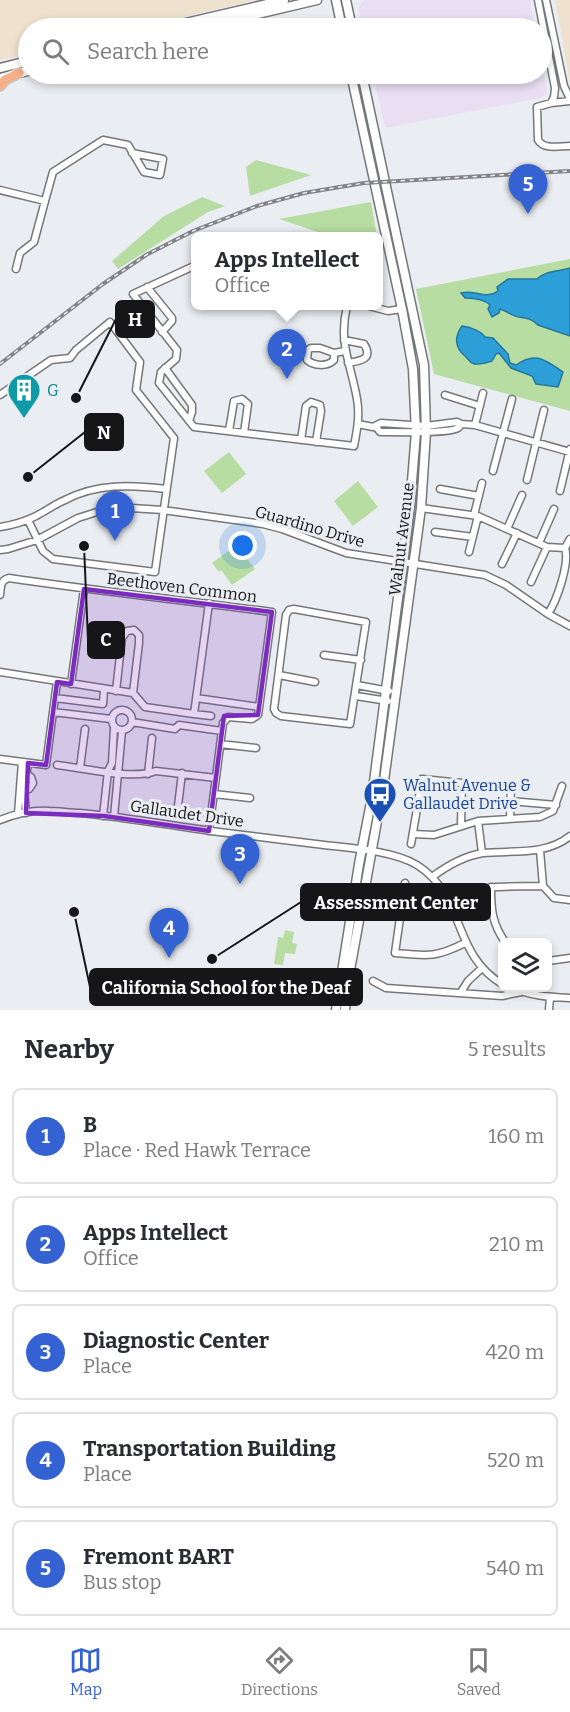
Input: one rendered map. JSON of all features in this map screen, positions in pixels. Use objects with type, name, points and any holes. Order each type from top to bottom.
[{"type":"main road","points":[[207,18],[284,0]]},
{"type":"main road","points":[[240,18],[317,0]]},
{"type":"main road","points":[[336,0],[340,18]]},
{"type":"main road","points":[[346,0],[350,18]]},
{"type":"main road","points":[[0,65],[18,64]]},
{"type":"main road","points":[[0,78],[18,74]]},
{"type":"main road","points":[[0,86],[5,80],[18,75]]},
{"type":"main road","name":"Walnut Avenue","points":[[345,1010],[410,507],[416,429],[413,369],[353,84]]},
{"type":"main road","name":"Walnut Avenue","points":[[336,1010],[366,851],[383,788],[421,508],[426,429],[424,365],[364,84]]},
{"type":"street","points":[[538,0],[541,18]]},
{"type":"street","points":[[546,0],[550,18]]},
{"type":"street","points":[[552,29],[564,86],[570,100],[537,107],[539,143],[549,147],[570,146]]},
{"type":"street","points":[[551,103],[555,93],[552,72]]},
{"type":"street","points":[[16,269],[20,253],[34,242],[53,172],[103,140],[128,145],[132,153],[144,172],[160,175],[163,159],[132,153]]},
{"type":"street","points":[[0,190],[45,201]]},
{"type":"street","points":[[191,267],[133,294],[177,350],[176,359],[160,372],[159,383],[194,427],[354,447],[358,424],[358,400],[345,351],[343,328],[346,310]]},
{"type":"street","points":[[147,287],[171,318],[172,321],[162,332]]},
{"type":"street","points":[[383,310],[402,309]]},
{"type":"street","points":[[0,395],[51,360],[70,358],[76,350],[110,322],[140,362],[136,390],[174,438],[155,572],[53,559],[43,551],[28,520]]},
{"type":"street","points":[[344,340],[364,344],[367,353],[361,360],[348,363]]},
{"type":"street","points":[[334,353],[345,351]]},
{"type":"street","points":[[165,368],[192,405],[189,421]]},
{"type":"street","points":[[475,425],[483,393]]},
{"type":"street","points":[[445,395],[480,406]]},
{"type":"street","points":[[229,431],[234,401],[242,399],[248,404],[244,433]]},
{"type":"street","points":[[493,471],[512,399]]},
{"type":"street","points":[[301,440],[306,406],[315,402],[320,405],[321,411],[316,442]]},
{"type":"street","points":[[527,480],[544,410]]},
{"type":"street","points":[[358,424],[376,427],[381,423],[416,429],[451,430],[458,428],[461,424],[475,425],[570,451],[560,491]]},
{"type":"street","points":[[469,552],[482,483]]},
{"type":"street","points":[[0,527],[28,520],[66,499],[97,488],[117,485],[166,489]]},
{"type":"street","points":[[440,489],[468,492],[479,496]]},
{"type":"street","points":[[507,529],[522,495]]},
{"type":"street","name":"Guardino Drive","points":[[0,550],[37,540],[78,518],[100,511],[131,508],[163,510],[263,524],[346,553],[485,575],[506,585],[570,626]]},
{"type":"street","points":[[421,508],[476,516],[547,547],[565,548]]},
{"type":"street","points":[[539,543],[554,509]]},
{"type":"street","points":[[435,532],[473,537]]},
{"type":"street","points":[[502,564],[517,533]]},
{"type":"street","points":[[565,548],[570,539]]},
{"type":"street","points":[[531,582],[547,547]]},
{"type":"street","points":[[548,614],[568,573],[570,559],[565,548]]},
{"type":"street","name":"Beethoven Common","points":[[0,595],[2,583],[9,578],[272,612],[259,707]]},
{"type":"street","points":[[71,684],[84,589]]},
{"type":"street","points":[[561,591],[570,596]]},
{"type":"street","points":[[194,714],[209,603]]},
{"type":"street","points":[[291,609],[366,622],[360,660],[350,724],[276,714],[273,709],[286,615],[291,609]]},
{"type":"street","points":[[116,691],[122,638],[127,631],[134,630],[139,635],[139,643],[133,693]]},
{"type":"street","points":[[324,655],[360,660]]},
{"type":"street","points":[[0,672],[133,693],[145,707],[211,716]]},
{"type":"street","points":[[279,675],[315,681]]},
{"type":"street","points":[[0,759],[46,765],[57,682]]},
{"type":"street","points":[[357,685],[395,692]]},
{"type":"street","points":[[55,698],[103,704],[104,689]]},
{"type":"street","points":[[356,696],[394,702]]},
{"type":"street","points":[[196,698],[259,707],[256,718],[228,717],[223,723],[209,831]]},
{"type":"street","points":[[111,719],[117,711],[123,710],[129,713],[132,722],[129,728],[122,731],[114,728]]},
{"type":"street","points":[[53,712],[111,719]]},
{"type":"street","points":[[104,816],[108,771],[112,763],[114,728],[111,719]]},
{"type":"street","points":[[132,722],[175,729],[179,725],[222,731]]},
{"type":"street","points":[[80,768],[85,729]]},
{"type":"street","points":[[114,817],[122,731]]},
{"type":"street","points":[[148,774],[152,738]]},
{"type":"street","points":[[220,744],[256,748]]},
{"type":"street","points":[[25,763],[26,774],[21,790],[26,813]]},
{"type":"street","points":[[18,814],[25,763]]},
{"type":"street","points":[[57,765],[117,773],[148,774],[156,771],[216,778]]},
{"type":"street","points":[[177,814],[182,773]]},
{"type":"street","points":[[411,844],[422,779],[462,783],[461,825]]},
{"type":"street","points":[[510,819],[511,785]]},
{"type":"street","points":[[413,834],[434,835],[478,821],[540,817],[553,811],[562,786]]},
{"type":"street","points":[[105,792],[116,794]]},
{"type":"street","points":[[214,794],[250,798]]},
{"type":"street","points":[[510,801],[556,805]]},
{"type":"street","name":"Gallaudet Drive","points":[[0,820],[18,814],[48,810],[114,817],[366,851],[410,862],[432,877]]},
{"type":"street","points":[[478,821],[483,853]]},
{"type":"street","points":[[498,981],[483,968],[465,943],[450,902],[432,877],[464,858],[483,853],[540,850],[553,846],[570,836]]},
{"type":"street","points":[[540,850],[543,886],[554,898],[570,900]]},
{"type":"street","points":[[405,883],[404,917],[394,953],[431,957],[449,952],[465,943]]},
{"type":"street","points":[[464,894],[491,887],[543,886]]},
{"type":"street","points":[[491,887],[491,911],[497,930],[502,938]]},
{"type":"street","points":[[552,960],[570,958]]},
{"type":"street","points":[[461,992],[468,981],[483,968]]},
{"type":"street","points":[[372,981],[386,988],[502,996],[521,992],[570,998]]},
{"type":"street","points":[[549,1010],[550,997]]},
{"type":"highlighted area","points":[[84,589],[272,612],[258,715],[224,716],[209,831],[104,816],[26,813],[28,763],[46,765],[57,682],[71,684]]},
{"type":"shaded area","points":[[0,0],[256,0],[178,18],[18,18],[18,56],[0,60]]},
{"type":"shaded area","points":[[364,0],[530,0],[533,18],[361,18],[358,8]]},
{"type":"shaded area","points":[[555,0],[570,0],[570,82]]},
{"type":"shaded area","points":[[375,84],[546,84],[545,95],[540,98],[389,127],[386,127]]},
{"type":"green space","points":[[256,160],[311,175],[250,196],[246,167]]},
{"type":"green space","points":[[202,197],[225,206],[208,212],[118,269],[112,261],[164,216]]},
{"type":"green space","points":[[371,202],[376,232],[318,232],[279,219]]},
{"type":"green space","points":[[570,259],[570,411],[434,374],[416,289]]},
{"type":"green space","points":[[229,452],[246,474],[222,493],[204,471]]},
{"type":"green space","points":[[358,481],[378,507],[353,526],[334,501]]},
{"type":"green space","points":[[234,547],[239,548],[255,569],[232,585],[221,570],[219,572],[212,563]]},
{"type":"green space","points":[[285,930],[294,932],[292,943],[297,944],[295,954],[285,953],[283,965],[274,964],[278,937],[283,938]]},
{"type":"water","points":[[570,268],[570,336],[500,309],[499,313],[492,317],[488,303],[465,298],[461,293],[489,295],[498,291],[497,287],[508,279],[537,279],[548,273]]},
{"type":"water","points":[[462,326],[475,330],[485,337],[493,338],[508,354],[510,363],[516,365],[529,358],[535,358],[551,364],[563,372],[558,387],[536,384],[532,376],[511,368],[499,353],[492,361],[471,363],[458,346],[457,338]]},
{"type":"railway","points":[[191,232],[257,206],[304,193],[364,183],[570,171]]},
{"type":"railway","points":[[0,364],[103,284],[146,255],[191,232]]},
{"type":"place","name":"Fremont BART","points":[[528,214]]},
{"type":"place","name":"Apps Intellect","points":[[287,379]]},
{"type":"place","name":"H","points":[[76,398]]},
{"type":"place","name":"G","points":[[24,419]]},
{"type":"place","name":"N","points":[[28,477]]},
{"type":"place","name":"B","points":[[115,541]]},
{"type":"place","name":"C","points":[[84,546]]},
{"type":"place","name":"Walnut Avenue & Gallaudet Drive","points":[[380,823]]},
{"type":"place","name":"Diagnostic Center","points":[[240,884]]},
{"type":"place","name":"California School for the Deaf","points":[[74,912]]},
{"type":"place","name":"Transportation Building","points":[[169,958]]},
{"type":"place","name":"Assessment Center","points":[[212,959]]}]
